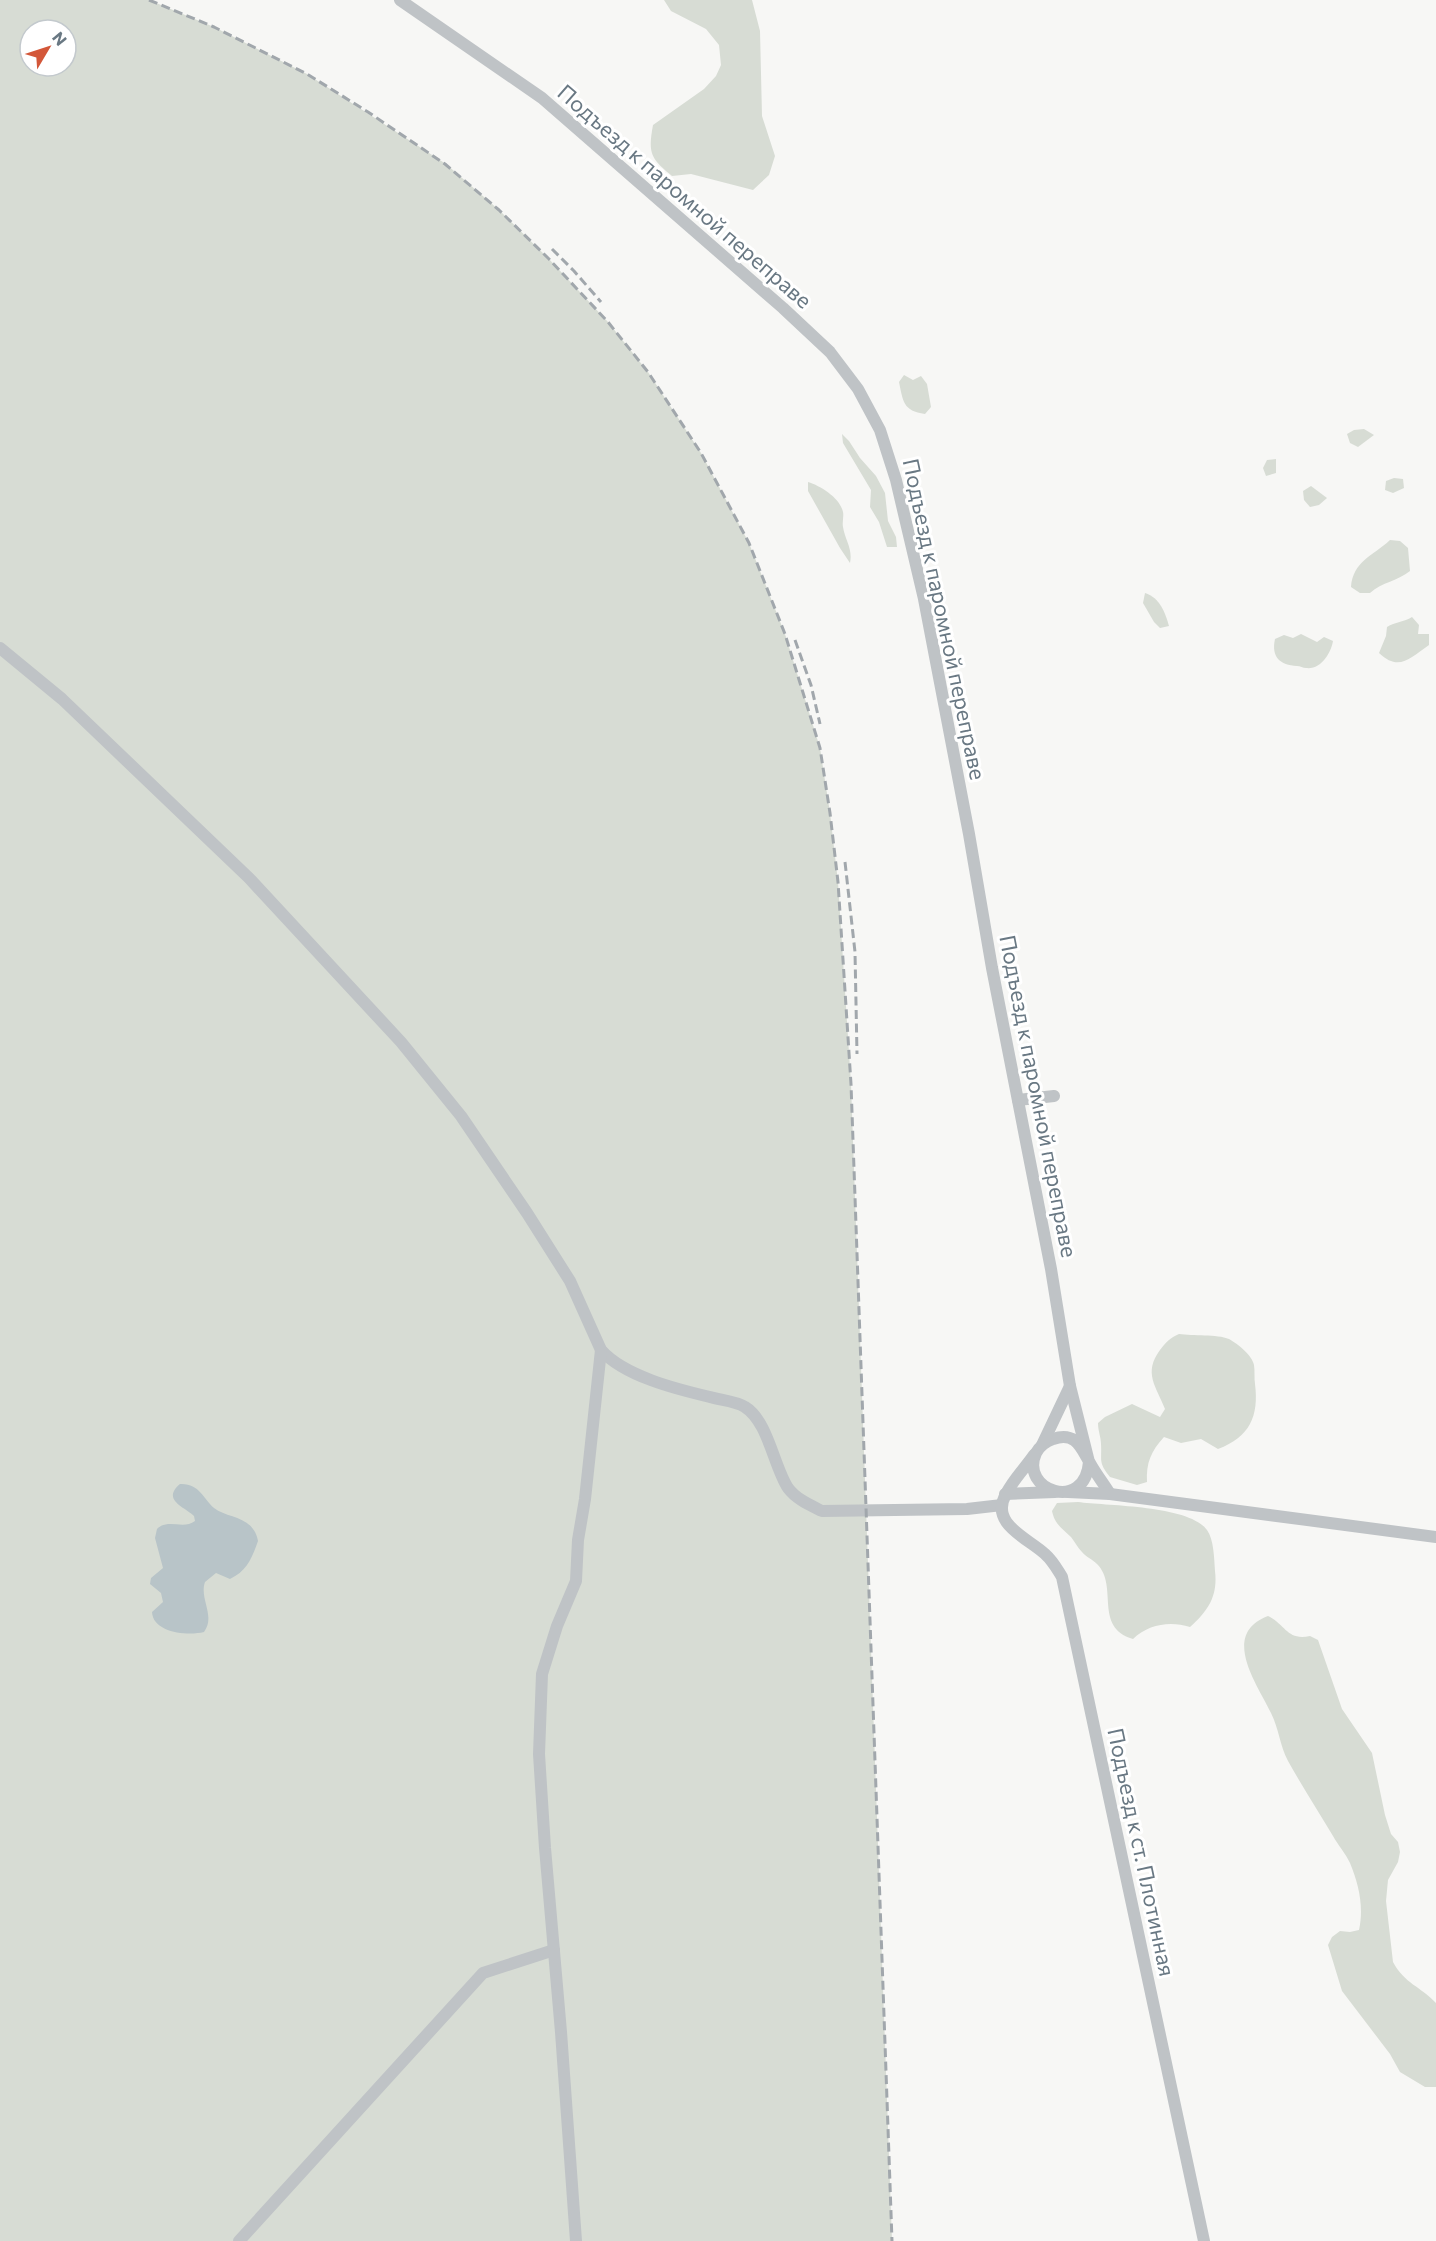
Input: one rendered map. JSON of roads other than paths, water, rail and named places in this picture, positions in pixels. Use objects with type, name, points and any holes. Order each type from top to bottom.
[{"type":"street","name":"Подъезд к паромной переправе","points":[[400,0],[542,98],[783,308],[830,352],[858,389],[880,430],[896,480],[924,599],[1051,1269],[1070,1386],[1089,1461]]},
{"type":"street","points":[[0,648],[62,699],[249,878],[400,1042],[461,1116],[527,1213],[570,1281],[601,1350],[608,1358],[630,1371],[683,1391],[745,1407],[758,1421],[788,1488],[802,1501],[822,1511],[967,1509],[1004,1500],[1062,1492],[1076,1488],[1084,1481],[1089,1461]]},
{"type":"street","points":[[1018,1100],[1054,1096]]},
{"type":"street","points":[[576,2241],[539,1754],[542,1674],[557,1626],[576,1581],[578,1540],[585,1499],[601,1350]]},
{"type":"street","points":[[1070,1386],[1034,1463],[1039,1482],[1047,1489],[1062,1492],[1110,1494],[1436,1537]]},
{"type":"street","points":[[1004,1500],[1039,1449],[1050,1439],[1060,1437],[1079,1444],[1110,1494]]},
{"type":"street","name":"Подъезд к ст. Плотинная","points":[[1004,1500],[1006,1522],[1016,1533],[1045,1553],[1062,1577],[1204,2241]]},
{"type":"street","points":[[239,2241],[483,1973],[554,1950]]},
{"type":"railway","points":[[149,0],[214,27],[307,74],[368,112],[445,164],[499,210],[549,259],[608,322],[648,372],[701,453],[749,543],[785,634],[820,748],[838,882],[851,1084],[892,2241]]},
{"type":"railway","points":[[552,249],[601,302]]},
{"type":"railway","points":[[795,640],[811,685],[820,724]]},
{"type":"railway","points":[[845,862],[855,952],[857,1054]]}]
